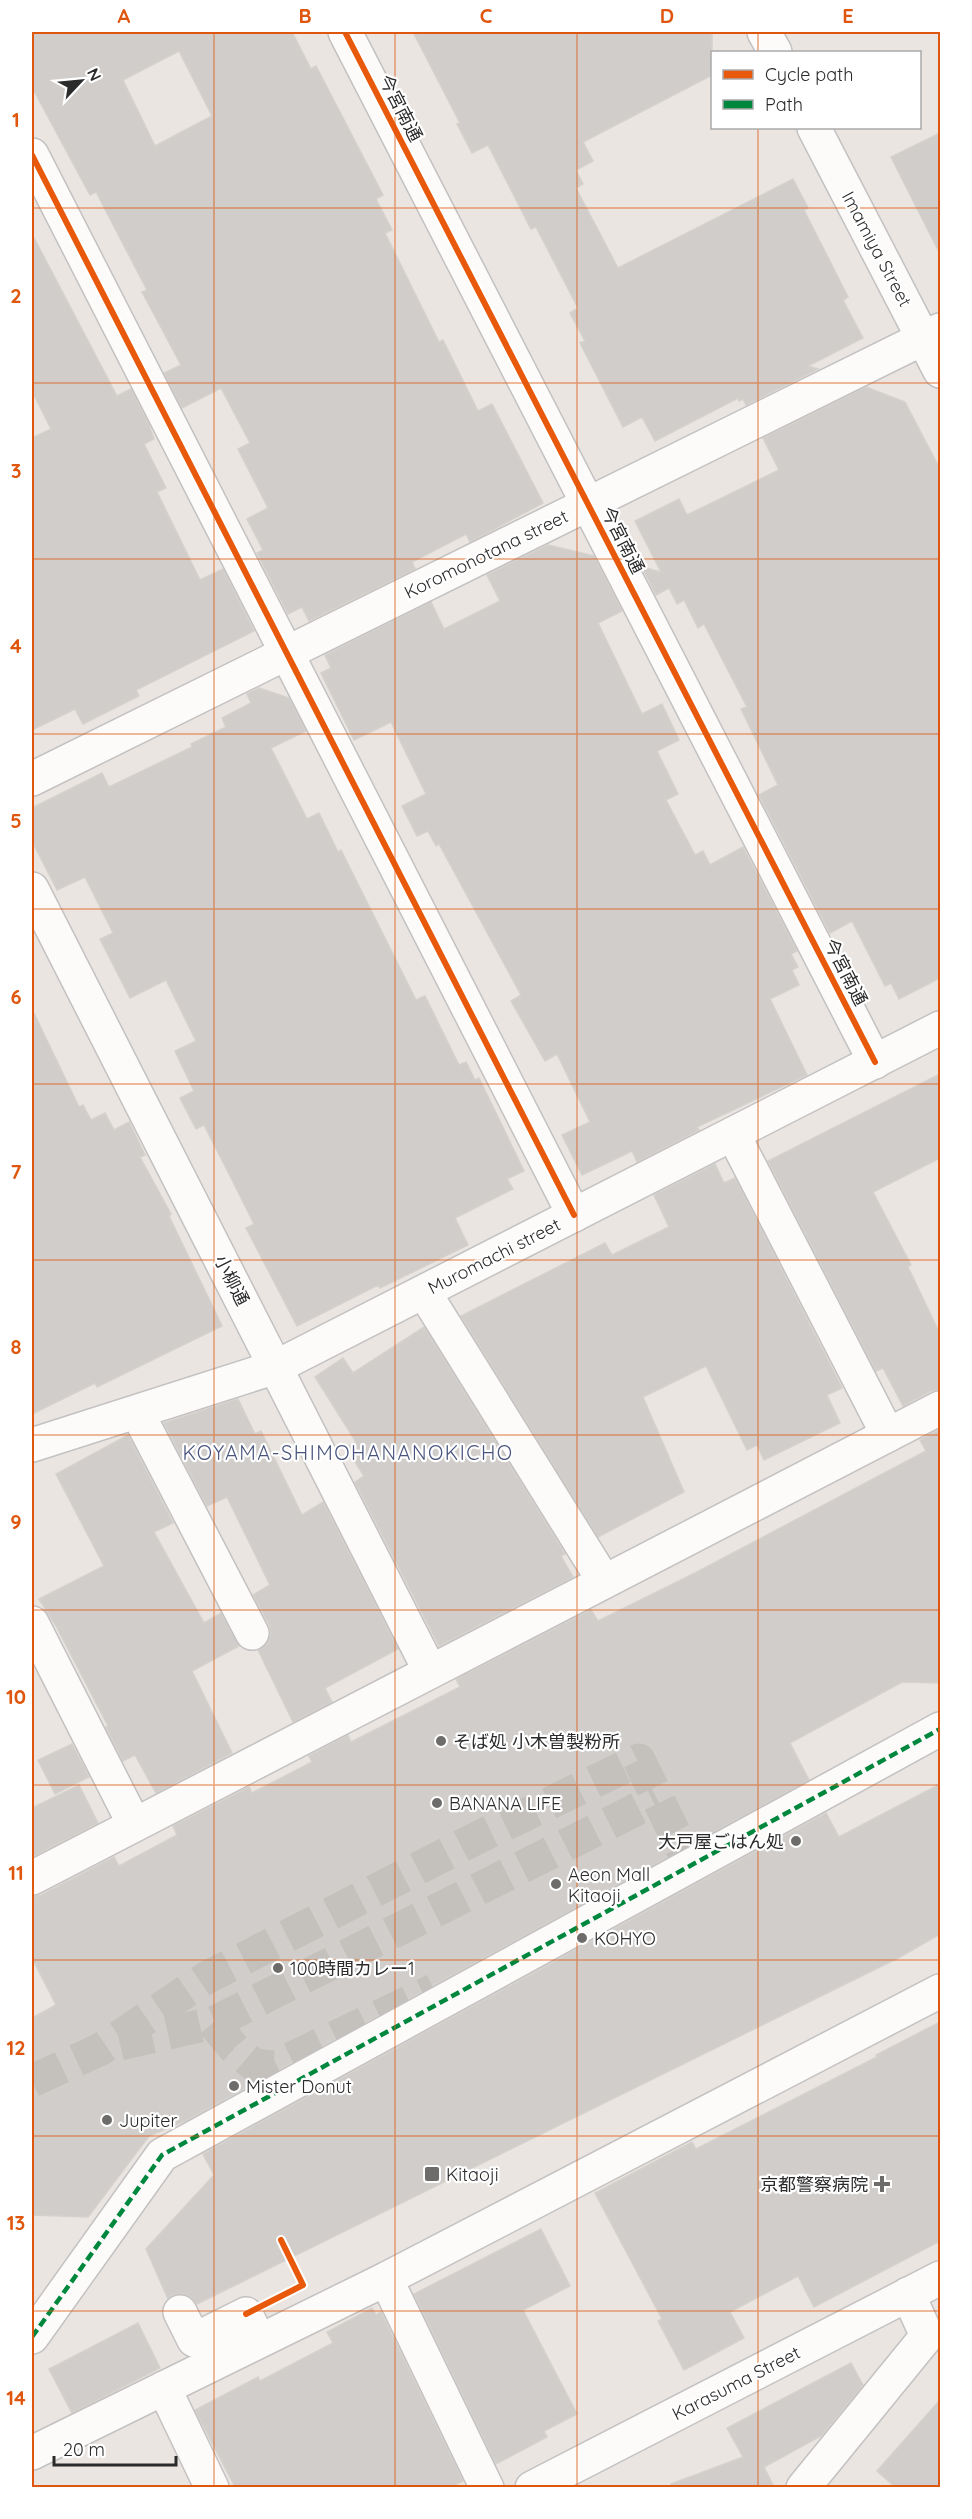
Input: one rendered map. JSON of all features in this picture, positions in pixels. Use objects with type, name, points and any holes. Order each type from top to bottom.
[{"type":"street","name":"今宮南通","points":[[345,32],[875,1062]]},
{"type":"street","points":[[764,32],[774,51]]},
{"type":"street","name":"Imamiya Street","points":[[815,129],[932,334],[940,371]]},
{"type":"street","points":[[32,155],[574,1215]]},
{"type":"street","name":"Koromonotana street","points":[[32,779],[932,334]]},
{"type":"street","name":"小柳通","points":[[32,890],[430,1671]]},
{"type":"street","name":"Muromachi street","points":[[32,1445],[276,1367],[940,1028]]},
{"type":"street","points":[[733,1134],[888,1435]]},
{"type":"street","points":[[424,1292],[604,1581]]},
{"type":"street","points":[[32,1878],[940,1408]]},
{"type":"street","points":[[137,1412],[252,1633]]},
{"type":"street","points":[[32,1623],[134,1824]]},
{"type":"street","points":[[32,2337],[162,2155],[940,1729]]},
{"type":"street","points":[[32,2453],[386,2279],[940,1991]]},
{"type":"street","name":"Karasuma Street","points":[[532,2487],[940,2278]]},
{"type":"street","points":[[386,2279],[487,2487]]},
{"type":"street","points":[[803,2487],[927,2336],[908,2294]]},
{"type":"street","points":[[180,2312],[194,2340],[246,2314],[259,2341]]},
{"type":"street","points":[[164,2388],[212,2487]]},
{"type":"building","points":[[32,32],[292,32],[311,69],[316,66],[383,195],[376,199],[392,230],[385,233],[439,342],[443,340],[478,411],[492,404],[543,503],[470,542],[466,534],[412,562],[415,569],[309,621],[302,607],[288,614],[257,553],[263,550],[247,519],[268,508],[238,449],[250,443],[221,388],[182,408],[164,373],[181,365],[142,292],[147,290],[96,192],[90,195],[32,87]],"holes":[[[179,51],[212,116],[155,146],[123,80]]]},
{"type":"building","points":[[413,32],[712,32],[711,76],[583,142],[593,161],[576,170],[583,184],[576,188],[618,268],[793,179],[808,208],[804,210],[848,297],[843,300],[863,338],[808,366],[818,369],[746,405],[743,399],[739,401],[738,398],[655,441],[642,417],[623,427],[580,343],[585,341],[570,313],[578,308],[536,227],[531,229],[488,145],[472,153],[457,124],[460,123]]},
{"type":"building","points":[[940,133],[940,254],[891,157]]},
{"type":"building","points":[[32,234],[117,396],[131,389],[149,425],[154,439],[144,444],[166,488],[157,492],[200,580],[223,569],[254,631],[136,690],[139,696],[83,724],[75,709],[32,730],[32,438],[51,429],[32,391]]},
{"type":"building","points":[[866,387],[905,402],[940,469],[940,978],[899,999],[891,983],[885,986],[852,921],[830,933],[759,795],[778,785],[741,709],[747,707],[704,624],[698,628],[684,600],[677,604],[669,588],[656,595],[642,567],[661,572],[635,521],[679,499],[687,515],[779,470],[763,438]]},
{"type":"building","points":[[548,545],[594,556],[622,611],[598,623],[642,714],[662,704],[679,740],[657,751],[678,794],[666,800],[695,855],[703,851],[710,865],[743,847],[797,951],[791,954],[798,967],[792,970],[799,985],[770,999],[807,1075],[697,1127],[699,1130],[637,1162],[632,1151],[582,1175],[562,1135],[590,1122],[557,1054],[545,1061],[511,1001],[521,995],[439,844],[436,846],[428,831],[417,836],[402,806],[426,794],[391,722],[354,740],[321,673],[331,668],[325,655],[431,602],[444,629],[500,601],[487,575]]},
{"type":"building","points":[[259,688],[289,698],[306,731],[271,748],[307,819],[319,813],[338,852],[341,850],[416,1000],[425,996],[459,1065],[466,1062],[475,1080],[479,1078],[524,1171],[507,1179],[513,1189],[455,1218],[468,1245],[380,1288],[378,1285],[297,1326],[246,1228],[254,1224],[204,1125],[196,1129],[180,1098],[194,1091],[175,1051],[196,1041],[166,980],[130,998],[100,939],[113,933],[85,877],[57,890],[32,841],[32,808],[102,773],[109,787],[192,747],[191,744],[226,727],[222,718],[251,703],[247,694]]},
{"type":"building","points":[[32,1009],[79,1107],[83,1105],[91,1120],[105,1113],[114,1130],[129,1122],[145,1155],[140,1157],[171,1214],[169,1216],[222,1326],[97,1387],[95,1383],[32,1414]]},
{"type":"building","points":[[940,1074],[940,1158],[873,1192],[911,1265],[908,1267],[940,1334],[940,1389],[931,1391],[903,1406],[883,1368],[876,1371],[768,1161]]},
{"type":"building","points":[[715,1164],[724,1183],[735,1178],[842,1388],[827,1395],[840,1423],[764,1460],[757,1445],[747,1450],[706,1366],[643,1397],[684,1492],[598,1537],[461,1316],[605,1243],[612,1255],[669,1227],[654,1195]]},
{"type":"building","points":[[424,1327],[565,1554],[561,1556],[573,1577],[439,1646],[355,1482],[364,1476],[346,1448],[356,1442],[315,1377],[343,1358],[353,1373]]},
{"type":"building","points":[[238,1399],[255,1434],[261,1431],[302,1515],[323,1502],[398,1649],[325,1688],[332,1702],[293,1722],[258,1650],[267,1644],[271,1633],[269,1624],[253,1595],[270,1585],[227,1497],[207,1506],[164,1423]]},
{"type":"building","name":"Aeon Mall Kitaoji","points":[[940,1429],[940,1683],[902,1682],[790,1743],[809,1780],[185,2121],[149,2136],[88,2217],[32,2215],[32,2018],[56,2005],[32,1958],[32,1897],[41,1895],[114,1857],[119,1866],[177,1835],[173,1826],[249,1787],[252,1793],[312,1762],[309,1756],[348,1735],[351,1742],[460,1687],[456,1679],[591,1610],[598,1621],[695,1573],[926,1451],[920,1440]]},
{"type":"building","points":[[128,1435],[173,1523],[154,1532],[204,1623],[221,1613],[239,1646],[192,1671],[232,1753],[156,1793],[135,1755],[123,1761],[106,1727],[108,1726],[56,1626],[39,1599],[104,1566],[56,1474]]},
{"type":"building","points":[[72,1744],[89,1777],[55,1794],[38,1760]]},
{"type":"building","points":[[940,1784],[940,1934],[900,1957],[197,2304],[191,2297],[182,2293],[172,2295],[168,2299],[146,2249],[214,2175],[203,2154],[826,1813],[839,1837]]},
{"type":"building","points":[[79,1785],[98,1823],[32,1857],[32,1808]]},
{"type":"building","points":[[940,2022],[940,2241],[814,2307],[798,2276],[730,2312],[744,2338],[684,2370],[658,2321],[662,2319],[595,2193],[692,2142],[696,2149],[877,2057],[876,2055]]},
{"type":"building","points":[[541,2229],[570,2286],[523,2310],[577,2414],[544,2431],[547,2437],[496,2464],[414,2294]]},
{"type":"building","points":[[372,2308],[376,2315],[381,2312],[463,2481],[451,2487],[235,2487],[195,2410],[258,2377],[260,2381],[333,2343],[327,2332]]},
{"type":"building","points":[[138,2323],[160,2368],[72,2413],[49,2369]]},
{"type":"building","points":[[851,2363],[863,2385],[821,2436],[764,2467],[774,2487],[672,2487],[671,2484],[743,2457],[727,2428]]},
{"type":"building","points":[[940,2400],[940,2487],[895,2487],[877,2471]]},
{"type":"tunnel","points":[[32,2081],[101,2049],[206,1978],[473,1840],[639,1760],[691,1867],[667,1879]]},
{"type":"tunnel","points":[[120,2044],[213,2023],[657,1799]]},
{"type":"tunnel","points":[[213,2023],[234,2048],[254,2065],[273,2067],[434,1990]]},
{"type":"marked path","points":[[32,2337],[162,2155],[940,1729]]},
{"type":"cycle path","points":[[345,32],[875,1062]]},
{"type":"cycle path","points":[[32,155],[574,1215]]},
{"type":"cycle path","points":[[246,2314],[303,2285],[281,2240]]},
{"type":"place","name":"そば処 小木曽製粉所","points":[[441,1741]]},
{"type":"place","name":"BANANA LIFE","points":[[437,1803]]},
{"type":"place","name":"大戸屋ごはん処","points":[[796,1841]]},
{"type":"place","name":"Aeon Mall Kitaoji","points":[[556,1884]]},
{"type":"place","name":"KOHYO","points":[[582,1938]]},
{"type":"place","name":"100時間カレー1","points":[[278,1968]]},
{"type":"place","name":"Mister Donut","points":[[234,2086]]},
{"type":"place","name":"Jupiter","points":[[107,2120]]},
{"type":"place","name":"Kitaoji","points":[[432,2174]]},
{"type":"place","name":"京都警察病院","points":[[882,2184]]},
{"type":"district","name":"KOYAMA-SHIMOHANANOKICHO","points":[[348,1452]]}]
